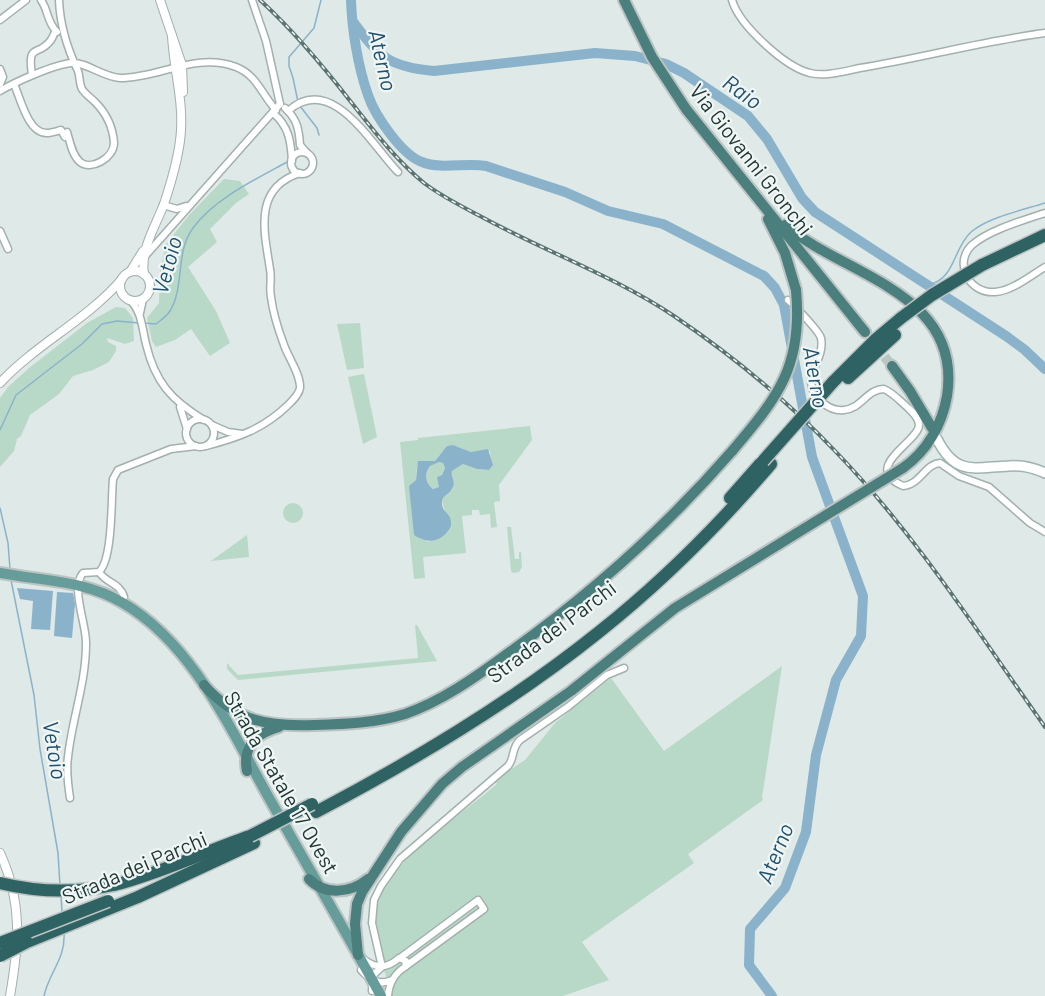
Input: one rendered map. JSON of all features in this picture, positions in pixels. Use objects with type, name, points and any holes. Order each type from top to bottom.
[{"type":"highway","name":"Via Giovanni Gronchi","points":[[624,0],[660,70],[695,120],[865,332]]},
{"type":"highway","points":[[247,771],[246,757],[250,744],[258,735],[273,728],[349,724],[383,719],[420,708],[461,685],[545,627],[607,576],[676,511],[733,450],[770,406],[785,376],[796,333],[796,291],[791,269],[782,247],[748,186]]},
{"type":"highway","points":[[358,955],[355,933],[356,910],[370,876],[414,814],[452,775],[571,691],[669,613],[903,468],[932,438],[945,405],[948,387],[947,369],[936,333],[924,315],[907,298],[799,236],[784,224],[748,186]]},
{"type":"highway","name":"Strada dei Parchi","points":[[984,268],[1045,235]]},
{"type":"highway","name":"Strada dei Parchi","points":[[0,954],[252,840],[449,737],[510,698],[581,646],[642,596],[687,554],[876,339],[904,321],[948,284],[1045,244]]},
{"type":"highway","points":[[892,366],[932,428]]},
{"type":"highway","points":[[204,685],[220,700],[246,717],[268,724],[285,726]]},
{"type":"highway","points":[[0,883],[58,891],[92,889],[160,871],[211,849],[252,840]]},
{"type":"highway","points":[[309,879],[320,888],[334,891],[360,885],[370,876]]},
{"type":"highway","name":"Strada dei Parchi","points":[[0,943],[110,905]]},
{"type":"main road","points":[[937,439],[947,454],[965,467],[979,469],[1016,466],[1045,473]]},
{"type":"main road","name":"Strada Statale 17 Ovest","points":[[1,573],[79,584],[124,604],[152,623],[172,642],[204,685],[246,757],[358,955],[375,991]]},
{"type":"main road","name":"Strada Statale 17 Ovest","points":[[124,604],[163,639],[188,669],[375,991]]},
{"type":"street","points":[[0,20],[26,0]]},
{"type":"street","points":[[41,0],[48,20],[64,39]]},
{"type":"street","points":[[59,0],[64,39],[79,73],[81,87],[104,113],[114,142],[113,150],[106,160],[88,165],[83,164],[72,150],[67,132]]},
{"type":"street","points":[[0,383],[31,355],[105,297],[130,272],[148,242],[163,206],[178,152],[182,116],[178,65],[172,36],[160,0]]},
{"type":"street","points":[[144,258],[152,245],[277,109],[281,100],[268,46],[252,0]]},
{"type":"street","points":[[732,0],[743,22],[760,41],[810,73],[825,74],[873,66],[1045,33]]},
{"type":"street","points":[[32,75],[31,55],[50,41],[56,31]]},
{"type":"street","points":[[0,91],[32,75],[73,63],[117,78],[138,76],[178,65],[209,61],[242,70],[253,78],[277,109],[294,142],[300,136]]},
{"type":"street","points":[[0,69],[3,77],[0,84]]},
{"type":"street","points":[[14,84],[34,128],[47,134],[62,131],[69,151]]},
{"type":"street","points":[[288,111],[298,103],[309,99],[319,99],[344,112],[364,130],[398,172]]},
{"type":"street","points":[[70,798],[68,755],[82,687],[86,648],[85,628],[78,596],[79,579],[83,573],[99,572],[104,568],[112,479],[118,470],[171,449],[206,446],[246,434],[276,416],[295,397],[300,386],[274,314],[270,296],[271,272],[265,223],[267,204],[274,189],[284,179],[307,172],[312,167],[312,159],[300,146],[297,123],[288,111],[277,109]]},
{"type":"street","points":[[290,137],[294,169],[300,173]]},
{"type":"street","points":[[292,161],[298,153],[308,154]]},
{"type":"street","points":[[163,206],[177,209],[189,204]]},
{"type":"street","points":[[1045,213],[978,240],[970,246],[963,269],[977,288],[988,292],[1002,291],[1045,267]]},
{"type":"street","points":[[0,231],[8,249]]},
{"type":"street","points":[[144,274],[144,258],[148,242]]},
{"type":"street","points":[[105,297],[116,294],[135,302],[147,296],[151,287],[150,282],[140,272],[130,272]]},
{"type":"street","points":[[122,279],[120,288],[135,302],[149,356],[166,389],[178,404],[210,424],[228,432],[246,434]]},
{"type":"street","points":[[788,300],[816,328],[820,337],[820,354],[811,379],[813,390],[823,403],[833,409],[848,410],[874,391],[884,389],[917,418],[919,425],[917,432],[890,461],[889,472],[896,483],[911,486],[934,465],[940,463],[959,476],[989,487],[1030,523],[1045,531]]},
{"type":"street","points":[[178,404],[189,441],[195,446]]},
{"type":"street","points":[[171,449],[180,442],[195,420],[204,420]]},
{"type":"street","points":[[206,446],[213,436],[210,424]]},
{"type":"street","points":[[99,572],[122,591],[124,604]]},
{"type":"street","points":[[382,967],[373,932],[373,906],[378,892],[394,866],[510,764],[514,747],[520,740],[569,706],[607,675],[624,668]]},
{"type":"street","points":[[0,853],[15,894],[17,920],[18,943],[9,996]]},
{"type":"street","points":[[375,991],[375,973],[398,960],[478,900],[484,909],[403,968],[392,980],[388,996]]},
{"type":"street","points":[[358,955],[369,963],[382,967]]},
{"type":"street","points":[[398,960],[395,967],[403,968]]},
{"type":"street","points":[[398,960],[406,961],[403,968]]},
{"type":"street","points":[[375,991],[381,983],[392,980]]},
{"type":"green space","points":[[224,179],[240,181],[249,194],[236,203],[210,229],[217,242],[188,267],[216,311],[230,343],[210,356],[191,329],[175,340],[156,347],[152,341],[147,318],[159,303],[160,271],[166,244],[190,214]]},
{"type":"green space","points":[[116,307],[125,308],[133,318],[134,341],[125,344],[107,338],[108,342],[116,346],[116,351],[109,362],[73,376],[59,394],[30,415],[21,436],[17,439],[14,451],[0,467],[0,398],[8,387],[29,368],[87,323]]},
{"type":"green space","points":[[360,323],[364,368],[347,370],[337,324]]},
{"type":"green space","points":[[364,374],[377,437],[363,444],[348,377]]},
{"type":"green space","points":[[530,426],[532,440],[499,485],[500,501],[494,502],[497,527],[491,528],[490,514],[480,515],[479,510],[472,510],[472,515],[462,516],[466,553],[423,557],[425,578],[414,579],[400,442],[418,440],[418,438]],"holes":[[[453,445],[471,452],[490,451],[489,470],[463,464],[452,471],[453,489],[442,500],[445,510],[429,542],[419,538],[413,483],[416,480],[417,467],[421,461],[435,461],[442,452]]]},
{"type":"green space","points":[[439,461],[445,468],[439,476],[439,487],[433,489],[427,481],[427,472],[430,466]]},
{"type":"green space","points":[[293,503],[300,506],[303,513],[300,520],[293,523],[286,520],[283,513],[286,506]]},
{"type":"green space","points":[[507,527],[511,527],[515,559],[519,559],[519,552],[521,552],[522,567],[519,572],[511,571]]},
{"type":"green space","points":[[247,535],[249,557],[211,561]]},
{"type":"green space","points":[[415,625],[437,661],[238,680],[227,669],[227,663],[238,675],[418,658]]},
{"type":"green space","points":[[782,666],[763,800],[688,854],[694,863],[582,942],[609,980],[563,996],[392,996],[379,947],[376,922],[379,897],[386,884],[413,853],[497,784],[495,780],[525,760],[555,723],[611,678],[664,751]]},
{"type":"water","points":[[453,445],[471,452],[488,449],[493,465],[489,470],[463,464],[452,471],[453,487],[442,502],[450,518],[451,526],[439,539],[425,540],[414,535],[409,486],[416,480],[418,461],[435,461],[447,446]],"holes":[[[439,462],[443,463],[445,468],[442,475],[437,477],[439,487],[433,489],[427,481],[427,472],[430,466]]]},
{"type":"water","points":[[17,588],[53,591],[50,630],[31,629],[33,601],[20,599]]},
{"type":"water","points":[[57,592],[73,593],[75,604],[72,638],[54,636]]},
{"type":"waterway","name":"Vetoio","points":[[298,102],[289,57],[314,28],[321,0]]},
{"type":"waterway","name":"Aterno","points":[[351,0],[356,48],[368,95],[390,134],[414,158],[438,165],[486,166],[565,192],[608,211],[663,224],[764,276],[775,288],[784,305],[812,457],[863,596],[861,636],[836,680],[816,755],[806,832],[785,888],[750,929],[749,965],[772,996]]},
{"type":"waterway","name":"Raio","points":[[354,23],[371,45],[387,59],[419,69],[434,71],[595,53],[635,56],[666,64],[684,73],[748,116],[767,139],[802,198],[815,212],[1006,336],[1045,369]]},
{"type":"waterway","name":"Vetoio","points":[[300,106],[317,128],[319,135]]},
{"type":"waterway","name":"Vetoio","points":[[144,323],[156,324],[170,311],[175,301],[187,237],[193,228],[212,208],[236,190],[287,162]]},
{"type":"waterway","points":[[929,285],[944,276],[965,239],[978,227],[1007,214],[1045,203]]},
{"type":"waterway","name":"Vetoio","points":[[0,430],[16,395],[82,344],[102,324],[117,321],[139,323]]},
{"type":"waterway","name":"Vetoio","points":[[0,508],[8,543],[10,569]]},
{"type":"waterway","name":"Vetoio","points":[[11,580],[34,695],[40,749],[58,853],[60,886]]},
{"type":"waterway","name":"Vetoio","points":[[61,896],[62,912]]},
{"type":"waterway","name":"Vetoio","points":[[44,996],[60,958],[64,932]]},
{"type":"tunnel","points":[[875,345],[892,366]]},
{"type":"railway","points":[[260,0],[308,49],[394,154],[424,183],[451,201],[627,288],[674,316],[759,380],[799,415],[837,453],[894,517],[946,586],[1045,727]]}]
